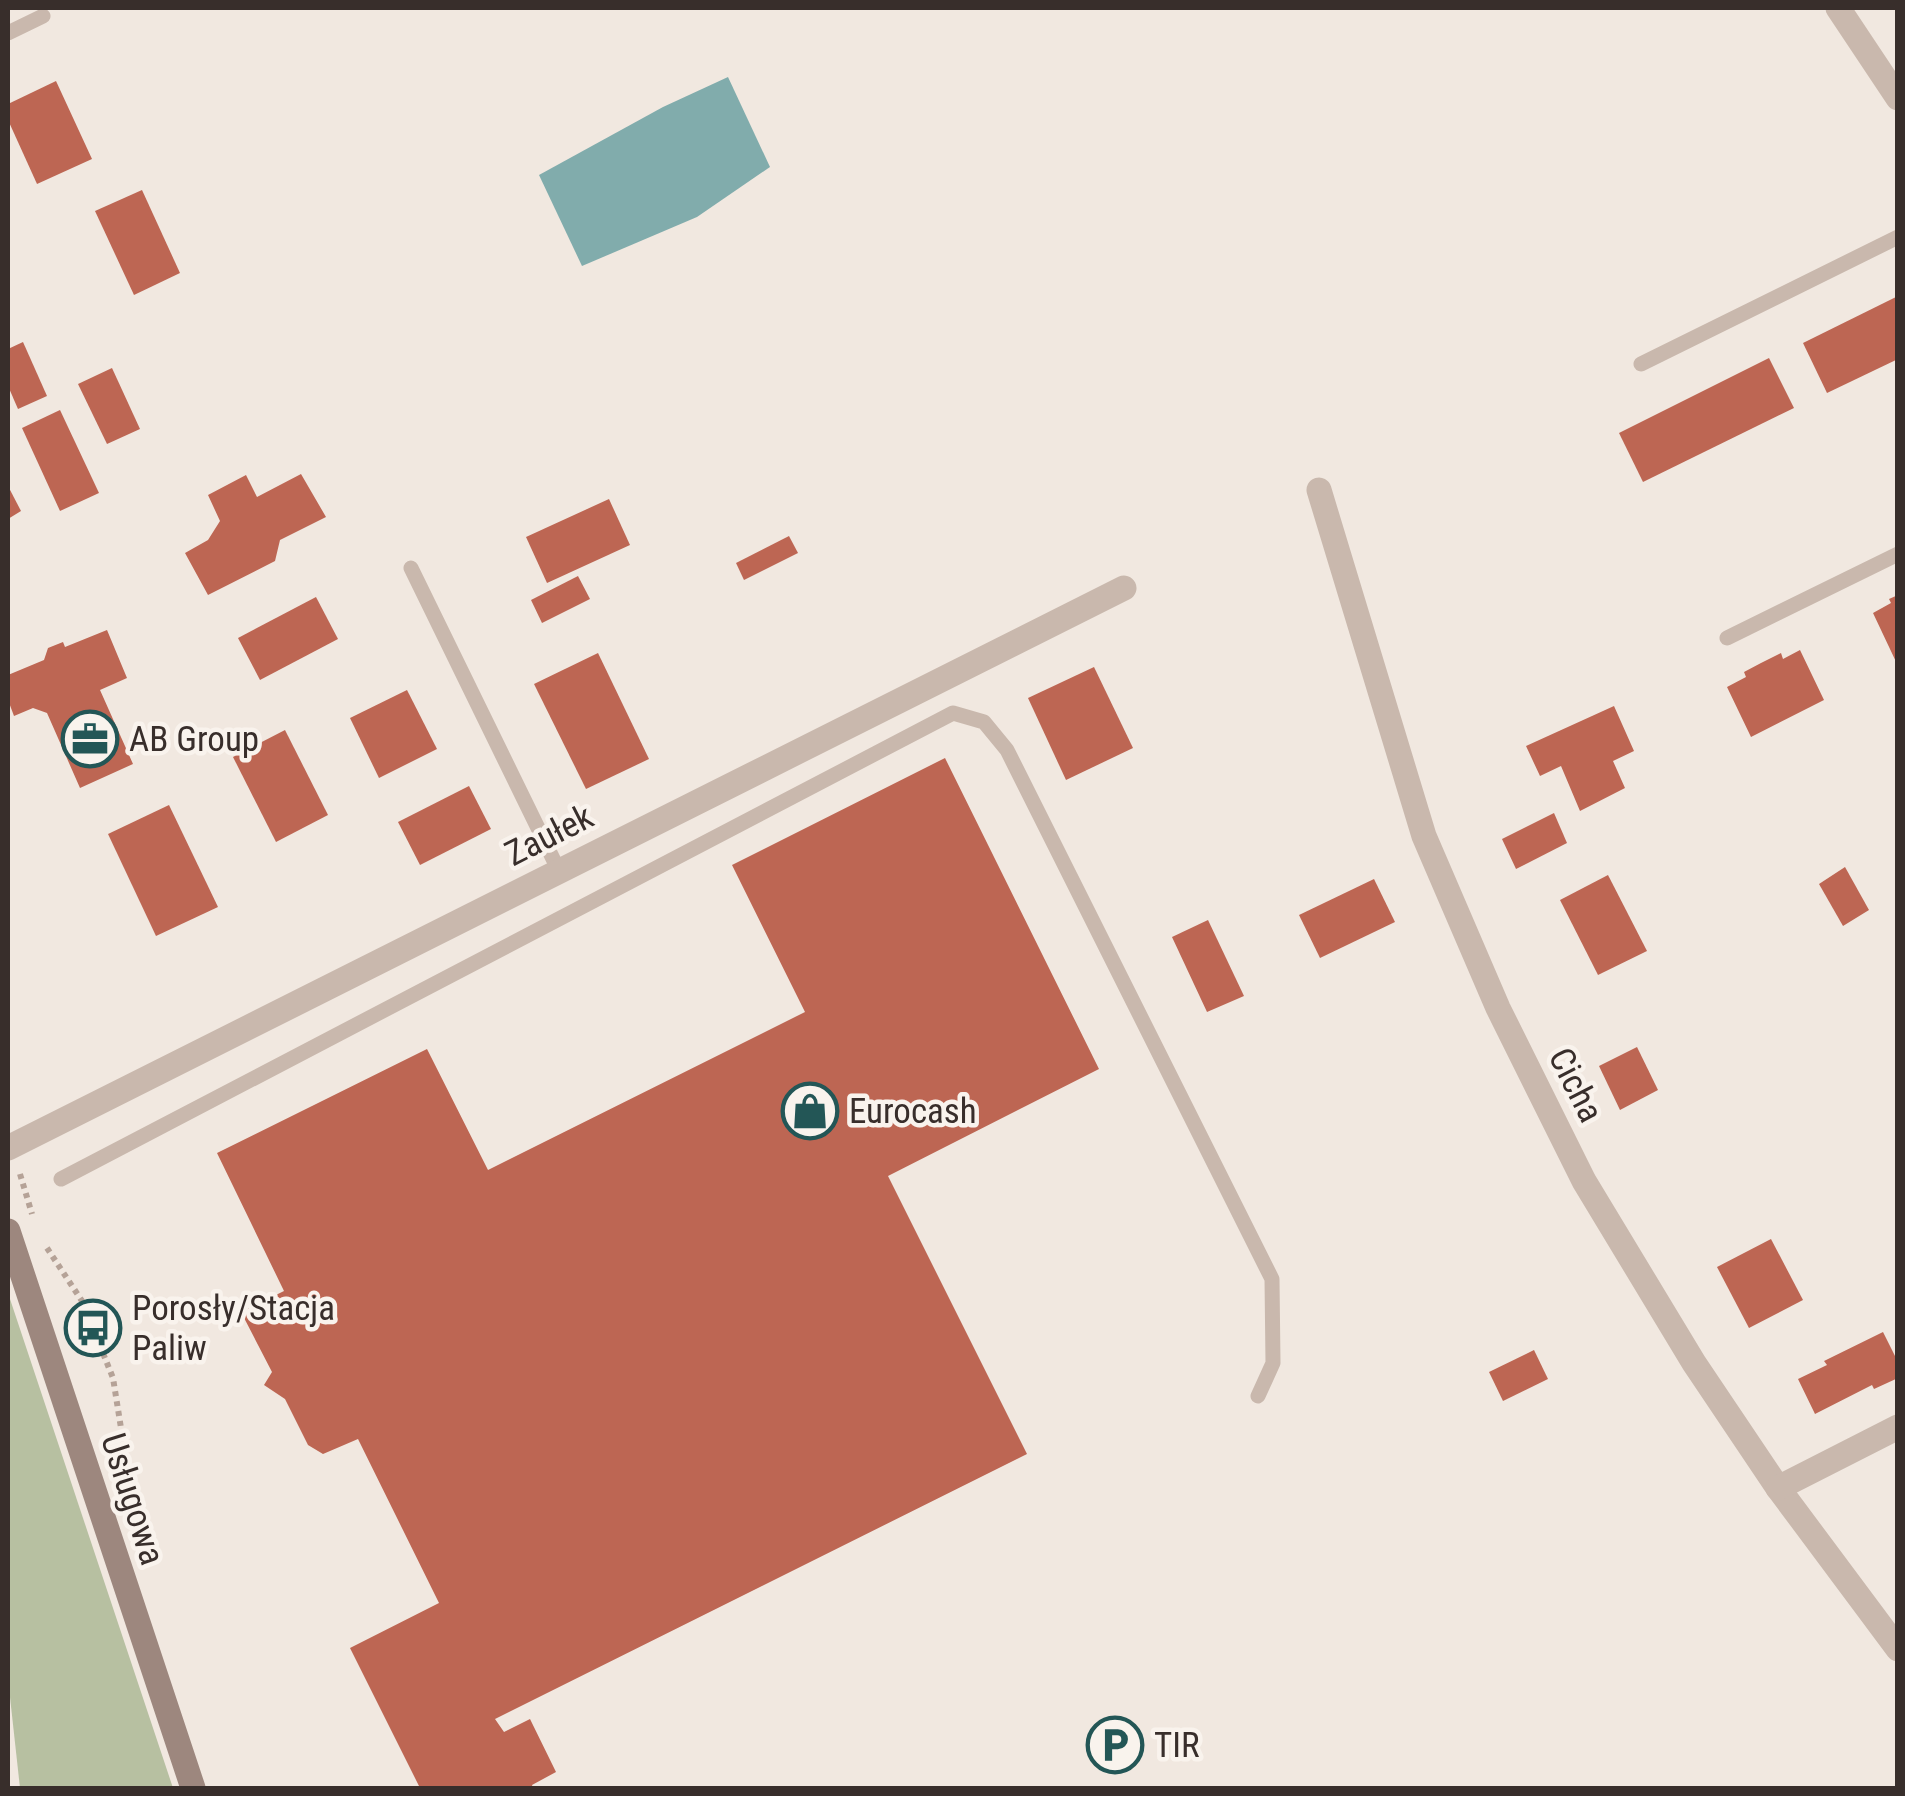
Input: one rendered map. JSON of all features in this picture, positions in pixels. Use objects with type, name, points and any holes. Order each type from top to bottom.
[{"type":"street","points":[[1838,8],[1898,98]]},
{"type":"street","name":"Cicha","points":[[1318,490],[1424,836],[1498,1008],[1584,1180],[1694,1363],[1778,1488],[1898,1649]]},
{"type":"street","name":"Zaułek","points":[[9,1148],[1124,588]]},
{"type":"street","name":"Usługowa","points":[[8,1230],[192,1788]]},
{"type":"street","points":[[1778,1488],[1898,1427]]},
{"type":"lane","points":[[8,33],[43,16]]},
{"type":"lane","points":[[1641,364],[1898,237]]},
{"type":"lane","points":[[1727,638],[1898,554]]},
{"type":"lane","points":[[411,568],[558,869]]},
{"type":"lane","points":[[61,1178],[953,714],[984,722],[1007,750],[1272,1279],[1273,1363],[1258,1396]]},
{"type":"path","points":[[9,1148],[36,1229]]},
{"type":"path","points":[[42,1238],[82,1302],[114,1378],[136,1520]]},
{"type":"green space","points":[[8,1293],[173,1788],[20,1788],[8,1679]]},
{"type":"water","points":[[728,77],[770,167],[697,217],[582,266],[539,175],[663,107]]},
{"type":"building","points":[[56,81],[92,159],[37,184],[8,120],[8,104]]},
{"type":"building","points":[[142,190],[180,273],[134,295],[95,211]]},
{"type":"building","points":[[1898,296],[1898,359],[1827,393],[1803,343]]},
{"type":"building","points":[[23,342],[47,396],[18,409],[8,386],[8,349]]},
{"type":"building","points":[[1769,358],[1794,408],[1643,482],[1619,433]]},
{"type":"building","points":[[112,368],[140,429],[107,444],[78,384]]},
{"type":"building","points":[[60,410],[99,493],[60,511],[22,428]]},
{"type":"building","points":[[301,474],[326,517],[280,540],[275,561],[208,595],[185,553],[208,540],[220,521],[208,495],[246,475],[257,497]]},
{"type":"building","points":[[8,486],[21,511],[8,519]]},
{"type":"building","points":[[609,499],[630,545],[547,583],[526,537]]},
{"type":"building","points":[[789,536],[798,553],[744,580],[736,563]]},
{"type":"building","points":[[578,576],[590,599],[542,623],[531,600]]},
{"type":"building","points":[[1898,595],[1898,666],[1873,613]]},
{"type":"building","points":[[316,597],[338,639],[260,680],[238,638]]},
{"type":"building","points":[[107,630],[127,678],[100,690],[133,764],[80,788],[47,713],[33,708],[14,716],[8,700],[8,675],[44,660],[48,648],[63,642],[65,647]]},
{"type":"building","points":[[1800,650],[1824,700],[1751,737],[1727,687],[1761,663],[1781,653],[1783,659]]},
{"type":"building","points":[[598,653],[649,759],[586,789],[534,684]]},
{"type":"building","points":[[1094,667],[1133,748],[1066,780],[1028,698]]},
{"type":"building","points":[[407,690],[437,749],[379,778],[350,718]]},
{"type":"building","points":[[1614,706],[1634,751],[1613,761],[1625,788],[1580,811],[1561,766],[1540,776],[1526,746]]},
{"type":"building","points":[[285,730],[328,815],[276,842],[233,757]]},
{"type":"building","points":[[945,758],[1099,1069],[888,1176],[1027,1454],[495,1719],[504,1732],[530,1719],[556,1772],[532,1785],[533,1788],[420,1788],[350,1648],[439,1603],[358,1439],[323,1454],[308,1445],[285,1399],[264,1385],[272,1372],[241,1312],[284,1291],[217,1153],[427,1049],[488,1170],[805,1012],[732,865]]},
{"type":"building","points":[[469,786],[491,829],[420,865],[398,822]]},
{"type":"building","points":[[169,805],[218,907],[156,936],[108,834]]},
{"type":"building","points":[[1554,813],[1567,843],[1516,869],[1502,839]]},
{"type":"building","points":[[1845,867],[1869,910],[1843,926],[1819,884]]},
{"type":"building","points":[[1608,875],[1647,951],[1598,975],[1560,900]]},
{"type":"building","points":[[1374,879],[1395,922],[1320,958],[1299,915]]},
{"type":"building","points":[[1208,920],[1244,996],[1207,1012],[1172,937]]},
{"type":"building","points":[[1637,1047],[1658,1090],[1620,1110],[1599,1066]]},
{"type":"building","points":[[1771,1239],[1803,1300],[1749,1328],[1717,1267]]},
{"type":"building","points":[[1883,1332],[1898,1362],[1898,1378],[1874,1389],[1872,1385],[1815,1414],[1798,1379],[1827,1365],[1824,1361]]},
{"type":"building","points":[[1534,1350],[1548,1379],[1503,1401],[1489,1372]]},
{"type":"place","name":"AB Group","points":[[90,739]]},
{"type":"place","name":"Eurocash","points":[[810,1111]]},
{"type":"place","name":"Porosły/Stacja Paliw","points":[[93,1328]]},
{"type":"place","name":"TIR","points":[[1115,1745]]}]
